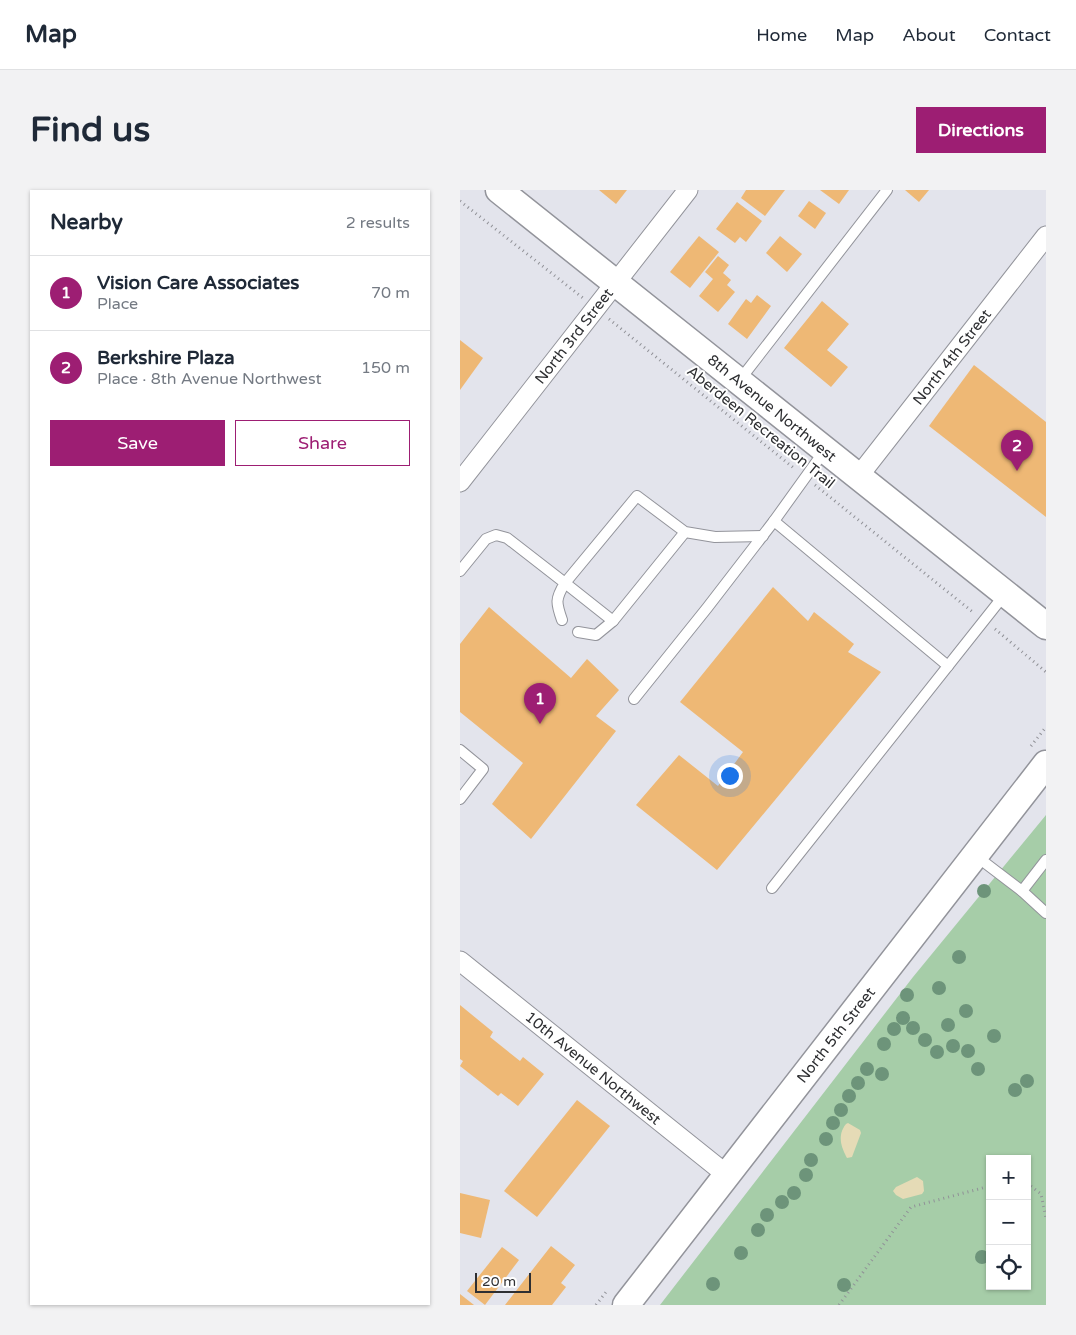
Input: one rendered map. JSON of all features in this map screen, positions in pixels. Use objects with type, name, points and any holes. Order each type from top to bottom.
[{"type":"main road","name":"8th Avenue Northwest","points":[[499,190],[1046,626]]},
{"type":"main road","name":"North 5th Street","points":[[626,1305],[1046,764]]},
{"type":"street","name":"North 3rd Street","points":[[460,482],[688,190]]},
{"type":"street","name":"North 4th Street","points":[[858,477],[1046,236]]},
{"type":"street","name":"10th Avenue Northwest","points":[[460,961],[727,1175]]},
{"type":"lane","points":[[739,381],[887,190]]},
{"type":"lane","points":[[634,699],[763,536],[825,450]]},
{"type":"lane","points":[[562,620],[556,604],[558,594],[565,583],[638,496],[685,532],[716,537],[763,536]]},
{"type":"lane","points":[[774,521],[948,666]]},
{"type":"lane","points":[[578,632],[596,635],[613,621],[685,532]]},
{"type":"lane","points":[[460,571],[486,539],[496,535],[507,538],[613,621]]},
{"type":"lane","points":[[772,888],[1005,594]]},
{"type":"lane","points":[[460,750],[483,769],[460,799]]},
{"type":"lane","points":[[975,855],[1022,891],[1046,913]]},
{"type":"lane","points":[[1022,891],[1046,860]]},
{"type":"path","name":"Aberdeen Recreation Trail","points":[[460,201],[1046,672]]},
{"type":"path","points":[[1031,1185],[1041,1194],[1046,1218]]},
{"type":"path","points":[[839,1305],[911,1207],[986,1187]]},
{"type":"green space","points":[[1046,815],[1046,1305],[660,1305],[913,977]]},
{"type":"sand","points":[[848,1123],[860,1130],[861,1133],[852,1157],[847,1158],[843,1150],[841,1137],[843,1128]]},
{"type":"sand","points":[[917,1177],[923,1181],[924,1191],[922,1194],[903,1199],[893,1191],[896,1187]]},
{"type":"building","points":[[599,190],[627,190],[616,204]]},
{"type":"building","points":[[746,190],[785,190],[765,216],[741,198]]},
{"type":"building","points":[[820,190],[849,190],[839,204]]},
{"type":"building","points":[[905,190],[929,190],[919,202]]},
{"type":"building","points":[[809,201],[826,213],[815,229],[798,216]]},
{"type":"building","points":[[737,202],[762,221],[746,242],[740,237],[735,243],[716,229]]},
{"type":"building","points":[[699,236],[719,252],[690,288],[670,272]]},
{"type":"building","points":[[780,236],[802,254],[787,272],[766,253]]},
{"type":"building","points":[[718,256],[729,265],[723,273],[731,280],[727,285],[735,292],[718,312],[699,296],[713,279],[705,272]]},
{"type":"building","points":[[757,295],[771,306],[747,339],[728,324],[746,299],[751,303]]},
{"type":"building","points":[[822,301],[849,324],[827,350],[848,367],[831,387],[784,348]]},
{"type":"building","points":[[460,340],[483,358],[460,390]]},
{"type":"building","points":[[974,365],[1046,422],[1046,517],[929,426]]},
{"type":"building","points":[[773,587],[808,621],[814,612],[854,644],[848,652],[881,672],[717,870],[636,805],[679,755],[718,786],[743,752],[680,702]]},
{"type":"building","points":[[489,607],[571,678],[587,659],[619,690],[596,716],[616,731],[531,839],[492,804],[523,763],[460,712],[460,644]]},
{"type":"building","points":[[460,1005],[493,1032],[490,1037],[520,1061],[523,1057],[544,1074],[518,1106],[501,1093],[498,1096],[460,1066],[463,1061],[460,1059]]},
{"type":"building","points":[[577,1100],[610,1126],[537,1217],[504,1191]]},
{"type":"building","points":[[460,1193],[490,1200],[481,1238],[460,1233]]},
{"type":"building","points":[[551,1246],[575,1265],[561,1283],[566,1287],[552,1305],[505,1305]]},
{"type":"building","points":[[502,1247],[519,1260],[485,1305],[467,1291]]},
{"type":"building","points":[[460,1294],[474,1305],[460,1305]]},
{"type":"place","name":"Berkshire Plaza","points":[[1017,471]]},
{"type":"place","name":"Vision Care Associates","points":[[540,724]]}]
